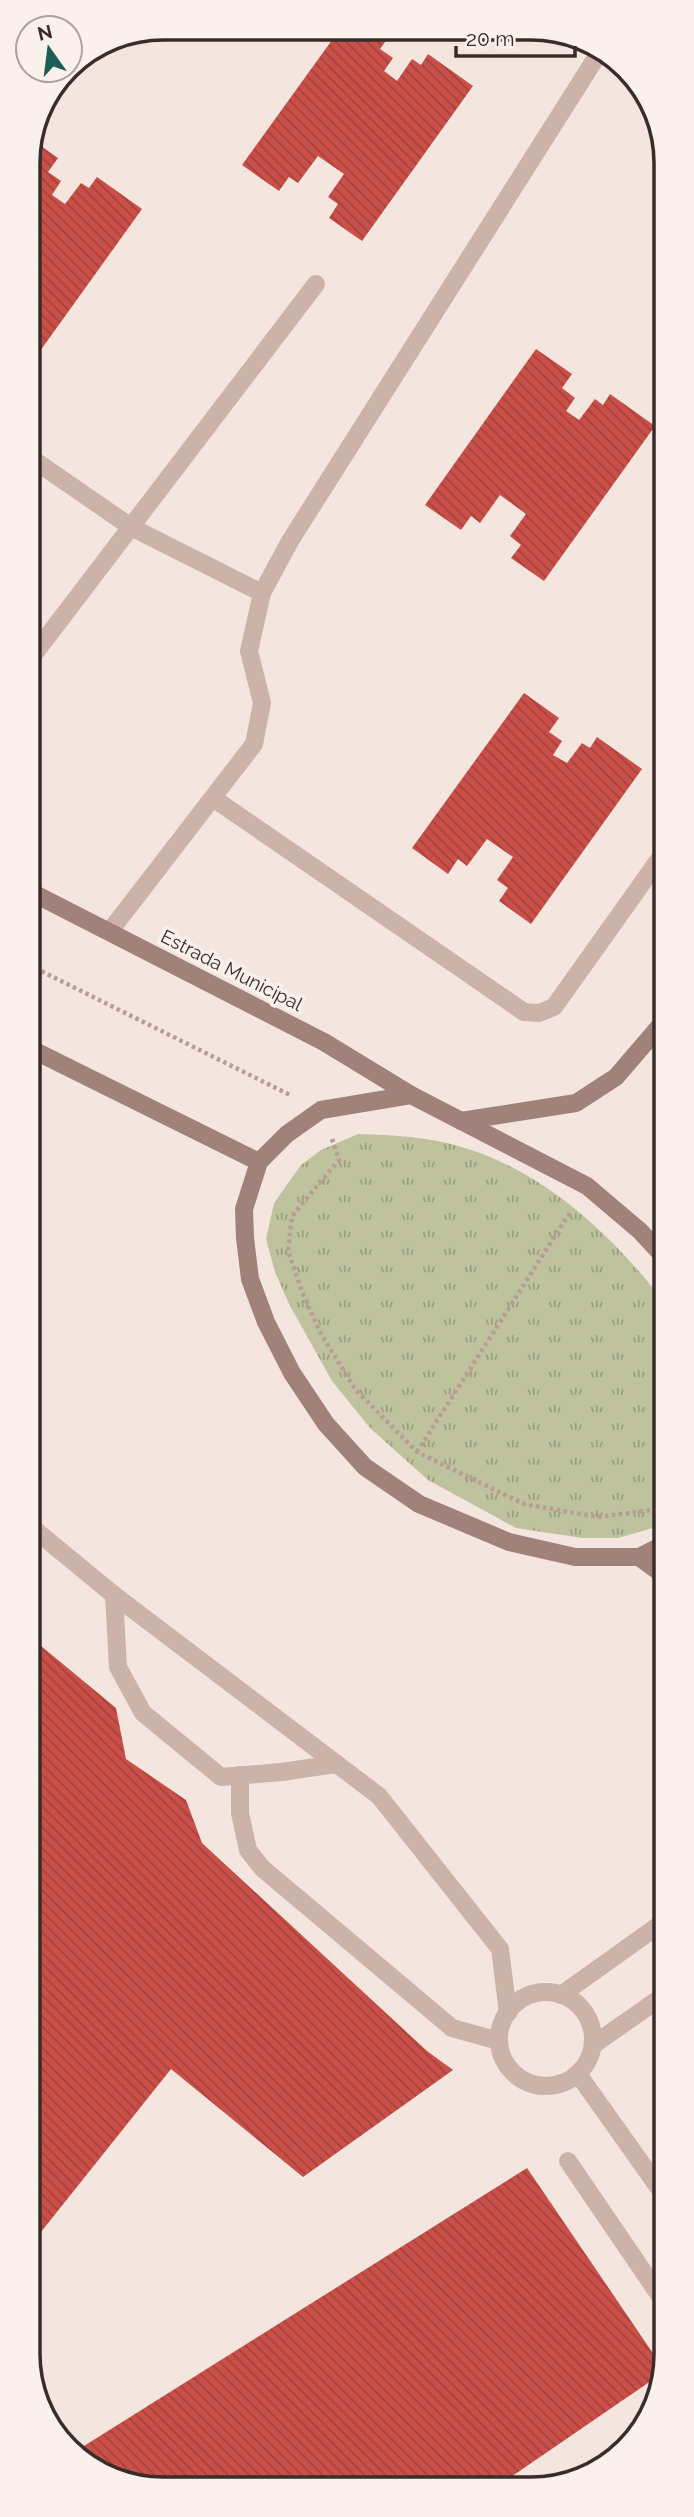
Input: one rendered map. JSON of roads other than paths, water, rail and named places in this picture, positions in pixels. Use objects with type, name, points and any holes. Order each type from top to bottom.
[{"type":"main road","name":"Estrada Municipal","points":[[41,897],[324,1042],[411,1095],[587,1186],[654,1246]]},
{"type":"main road","points":[[461,1121],[576,1103],[616,1077],[654,1033]]},
{"type":"main road","points":[[41,1054],[259,1162]]},
{"type":"main road","points":[[411,1095],[321,1110],[287,1134],[259,1162],[244,1209],[250,1279],[266,1322],[292,1373],[326,1424],[365,1467],[419,1504],[509,1542],[575,1557],[639,1557],[653,1550]]},
{"type":"main road","points":[[639,1557],[653,1567]]},
{"type":"street","points":[[110,931],[254,744],[262,703],[249,651],[262,593],[290,541],[595,59]]},
{"type":"street","points":[[41,646],[316,284]]},
{"type":"street","points":[[41,465],[131,527],[262,593]]},
{"type":"street","points":[[213,798],[524,1012],[539,1013],[555,1007],[654,867]]},
{"type":"street","points":[[40,1534],[114,1595],[379,1796],[500,1949],[508,2012]]},
{"type":"street","points":[[114,1595],[118,1667],[144,1713],[222,1777],[336,1764]]},
{"type":"street","points":[[240,1776],[240,1813],[248,1850],[262,1868],[452,2028],[499,2041]]},
{"type":"street","points":[[561,1995],[653,1929]]},
{"type":"street","points":[[531,1995],[561,1995],[575,2002],[586,2014],[593,2029],[589,2061],[578,2074],[565,2082],[549,2086],[534,2085],[509,2069],[502,2056],[499,2041],[501,2026],[508,2012],[531,1995]]},
{"type":"street","points":[[593,2045],[653,2003]]},
{"type":"street","points":[[578,2074],[653,2180]]},
{"type":"street","points":[[568,2161],[653,2286]]}]
